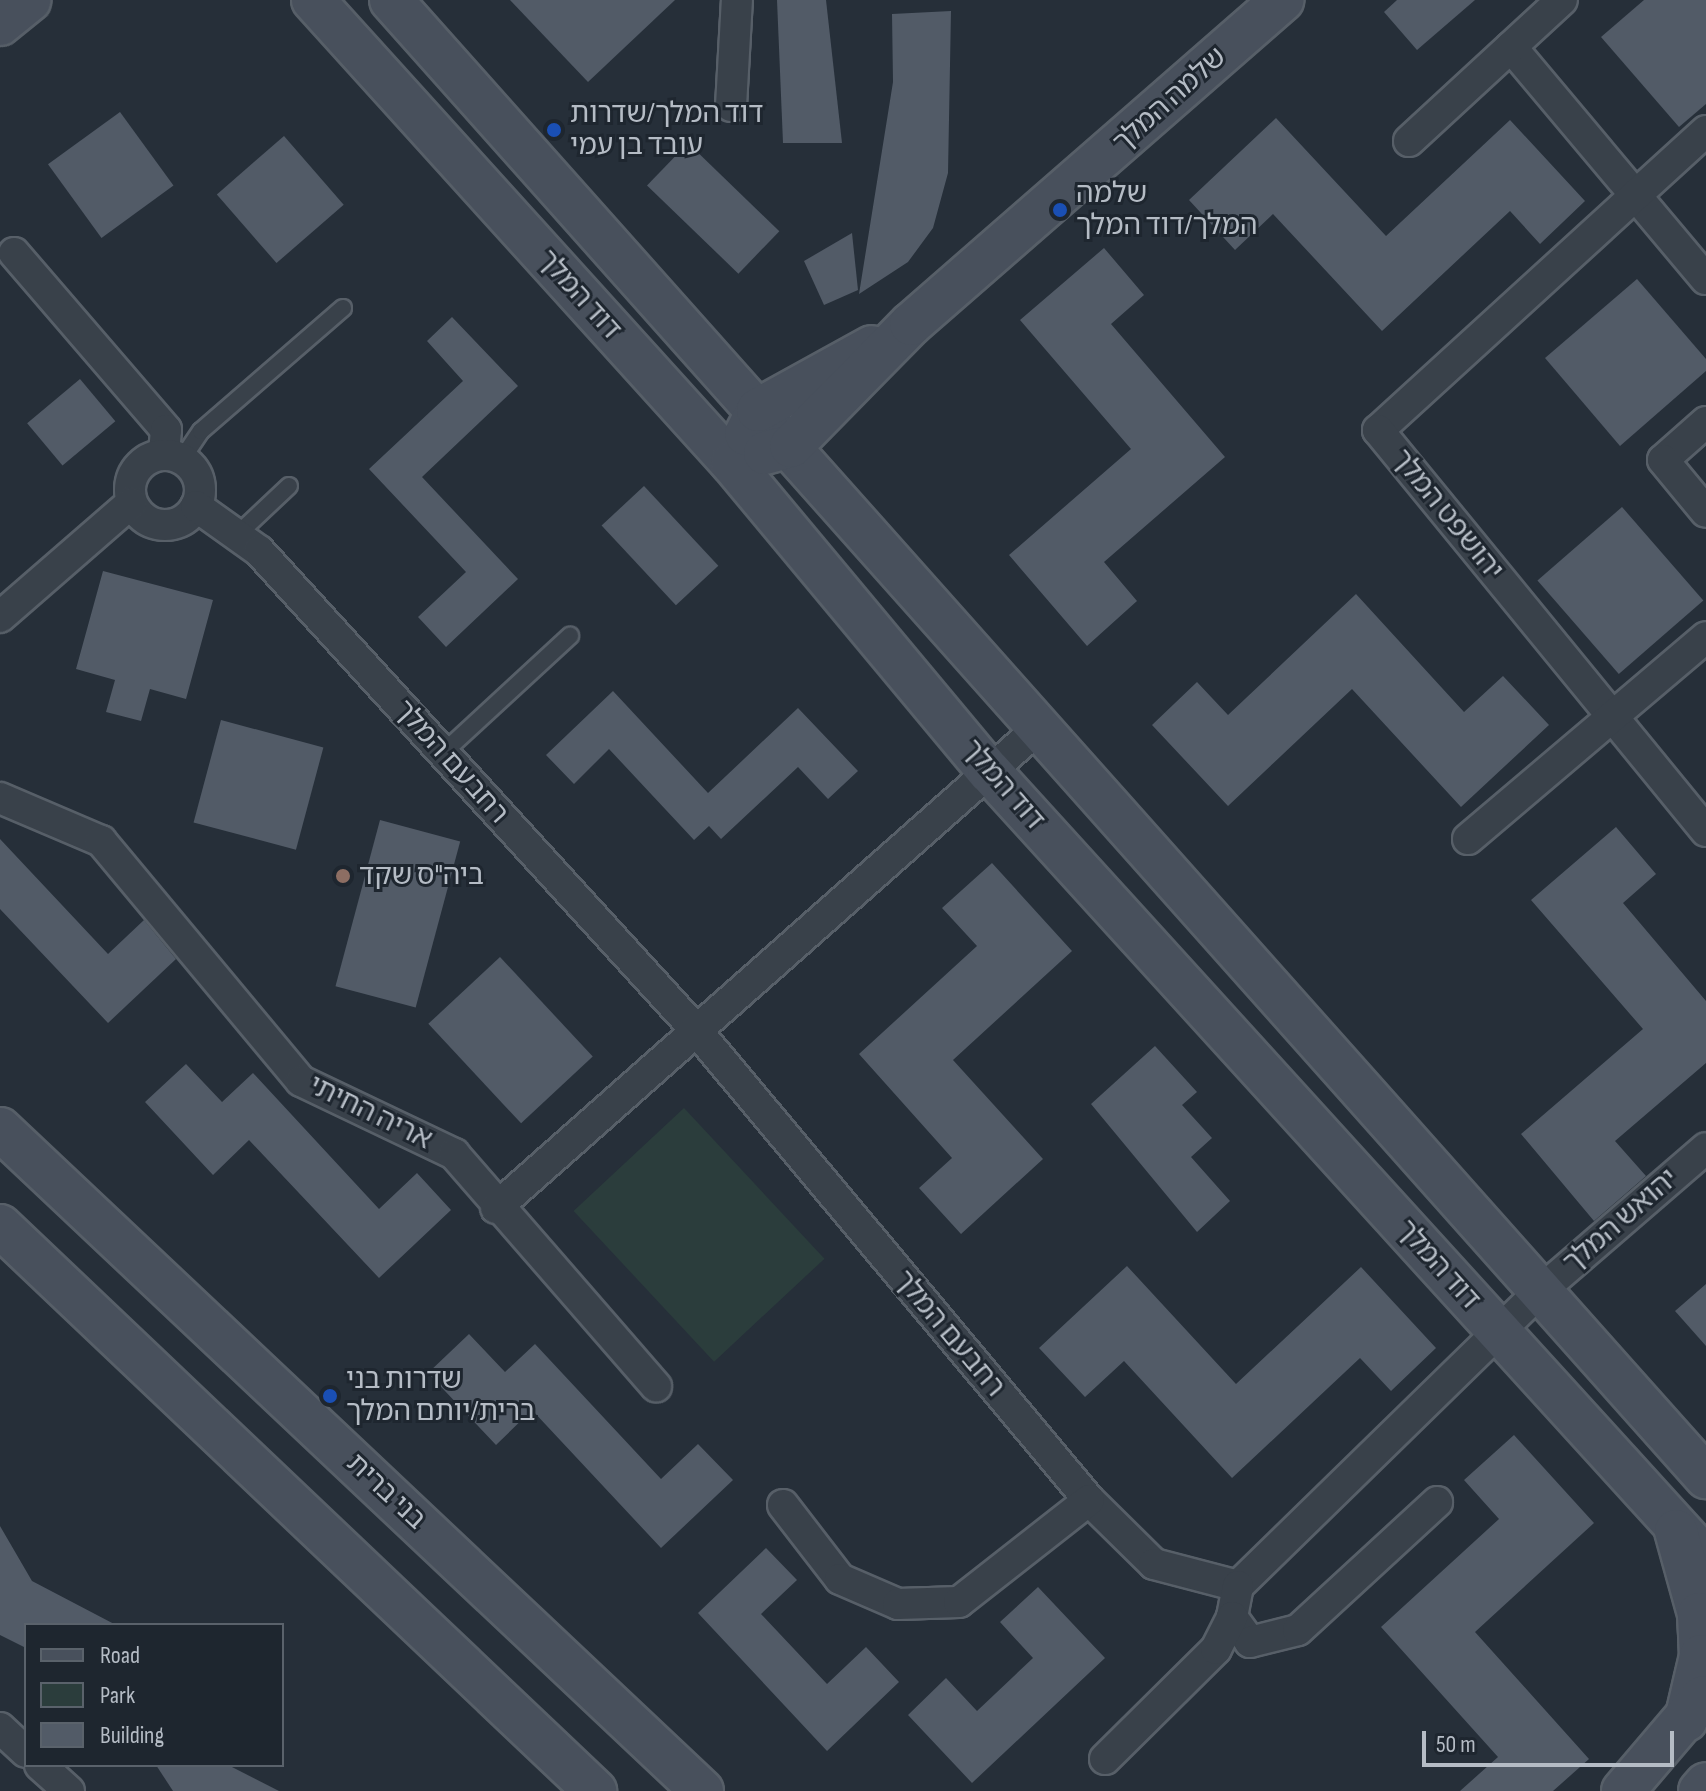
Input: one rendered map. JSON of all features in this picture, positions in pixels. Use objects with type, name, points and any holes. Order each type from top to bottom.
[{"type":"street","points":[[0,24],[30,0]]},
{"type":"street","name":"דוד המלך","points":[[313,0],[732,463],[989,771],[1706,1559]]},
{"type":"street","name":"דוד המלך","points":[[391,0],[1041,726],[1537,1294],[1706,1477]]},
{"type":"street","points":[[731,106],[737,0]]},
{"type":"street","name":"שלמה המלך","points":[[732,463],[791,446],[911,324],[1282,0]]},
{"type":"street","points":[[1409,141],[1562,0]]},
{"type":"street","points":[[1511,47],[1706,279]]},
{"type":"street","name":"יהושפט המלך","points":[[1706,131],[1378,430],[1706,831]]},
{"type":"street","points":[[14,253],[166,430],[173,457],[199,482],[196,506],[180,522],[161,526],[131,503]]},
{"type":"street","name":"שלמה המלך","points":[[758,410],[911,324]]},
{"type":"street","points":[[732,463],[758,410]]},
{"type":"street","points":[[1706,422],[1663,460],[1706,512]]},
{"type":"street","points":[[0,617],[131,503],[135,470],[173,457]]},
{"type":"street","name":"רחבעם המלך","points":[[196,506],[238,534],[696,1030],[1089,1500],[1154,1564],[1238,1586]]},
{"type":"street","points":[[1468,839],[1706,637]]},
{"type":"street","points":[[496,1208],[1041,726]]},
{"type":"street","name":"אריה החיתי","points":[[0,798],[101,841],[301,1081],[454,1154],[496,1208],[656,1386]]},
{"type":"street","name":"בני ברית","points":[[0,1129],[702,1791]]},
{"type":"street","name":"יהואש המלך","points":[[1537,1294],[1706,1148]]},
{"type":"street","points":[[0,1226],[595,1791]]},
{"type":"street","points":[[1105,1759],[1216,1649],[1232,1617],[1238,1586],[1537,1294]]},
{"type":"street","points":[[783,1505],[840,1579],[898,1604],[959,1602],[1089,1500]]},
{"type":"street","points":[[1232,1617],[1250,1642],[1298,1630],[1437,1502]]},
{"type":"street","points":[[1623,1791],[1696,1706],[1701,1656],[1699,1614],[1674,1526]]},
{"type":"street","points":[[0,1728],[24,1750]]},
{"type":"street","points":[[42,1767],[69,1791]]},
{"type":"street","points":[[1700,1791],[1706,1784]]},
{"type":"lane","points":[[173,457],[343,308]]},
{"type":"lane","points":[[238,534],[289,486]]},
{"type":"lane","points":[[443,753],[570,636]]},
{"type":"green space","points":[[684,1108],[824,1259],[714,1362],[574,1211]]},
{"type":"building","points":[[510,0],[675,0],[588,82]]},
{"type":"building","points":[[777,0],[826,0],[842,143],[783,143]]},
{"type":"building","points":[[1397,0],[1475,0],[1417,50],[1384,12]]},
{"type":"building","points":[[1644,0],[1706,0],[1706,104],[1679,127],[1601,37]]},
{"type":"building","points":[[951,11],[948,173],[933,228],[908,262],[859,294],[893,82],[892,14]]},
{"type":"building","points":[[120,112],[173,186],[101,238],[48,164]]},
{"type":"building","points":[[1276,118],[1386,236],[1510,120],[1585,201],[1540,244],[1510,211],[1382,331],[1273,214],[1235,250],[1189,200]]},
{"type":"building","points":[[284,136],[344,205],[277,263],[217,194]]},
{"type":"building","points":[[688,143],[779,231],[738,274],[647,185]]},
{"type":"building","points":[[852,233],[858,290],[824,305],[804,261]]},
{"type":"building","points":[[1104,248],[1144,295],[1111,324],[1225,457],[1104,562],[1137,601],[1087,646],[1009,555],[1131,449],[1020,320]]},
{"type":"building","points":[[1637,279],[1706,359],[1706,371],[1620,446],[1545,358]]},
{"type":"building","points":[[452,317],[518,386],[422,477],[518,579],[446,647],[418,617],[466,572],[369,469],[463,381],[427,341]]},
{"type":"building","points":[[80,379],[115,421],[62,465],[27,423]]},
{"type":"building","points":[[644,486],[718,566],[676,605],[602,526]]},
{"type":"building","points":[[1622,507],[1703,601],[1619,674],[1537,580]]},
{"type":"building","points":[[103,571],[213,600],[186,699],[150,689],[141,721],[106,712],[115,680],[76,669]]},
{"type":"building","points":[[1356,594],[1464,712],[1503,676],[1549,725],[1461,807],[1352,689],[1228,806],[1152,725],[1197,682],[1228,715]]},
{"type":"building","points":[[613,691],[708,793],[798,708],[858,771],[828,799],[798,767],[721,839],[709,826],[694,840],[609,749],[574,784],[546,755]]},
{"type":"building","points":[[221,720],[323,747],[296,850],[194,822]]},
{"type":"building","points":[[380,820],[460,841],[416,1008],[335,986]]},
{"type":"building","points":[[1616,827],[1656,874],[1623,903],[1706,1001],[1706,1063],[1615,1141],[1646,1176],[1594,1221],[1521,1134],[1643,1029],[1531,900]]},
{"type":"building","points":[[0,839],[108,954],[144,920],[176,959],[108,1023],[0,909]]},
{"type":"building","points":[[992,863],[1072,951],[953,1060],[1043,1159],[961,1234],[919,1188],[952,1158],[859,1054],[977,946],[942,908]]},
{"type":"building","points":[[500,957],[593,1056],[521,1123],[428,1024]]},
{"type":"building","points":[[1155,1046],[1197,1092],[1182,1105],[1212,1138],[1191,1157],[1230,1201],[1197,1232],[1091,1104]]},
{"type":"building","points":[[186,1064],[222,1102],[253,1073],[379,1209],[417,1173],[451,1210],[379,1278],[249,1140],[213,1175],[145,1102]]},
{"type":"building","points":[[1127,1266],[1236,1384],[1361,1267],[1436,1348],[1391,1391],[1360,1358],[1232,1478],[1124,1361],[1085,1397],[1039,1348]]},
{"type":"building","points":[[1706,1284],[1706,1346],[1675,1311]]},
{"type":"building","points":[[469,1334],[505,1372],[535,1344],[661,1479],[698,1444],[733,1480],[661,1548],[532,1410],[496,1445],[428,1373]]},
{"type":"building","points":[[1514,1435],[1594,1523],[1475,1632],[1589,1759],[1553,1791],[1460,1791],[1498,1757],[1381,1627],[1499,1519],[1464,1480]]},
{"type":"building","points":[[0,1526],[32,1581],[112,1623],[24,1623],[24,1647],[0,1635]]},
{"type":"building","points":[[766,1548],[797,1580],[761,1614],[827,1684],[866,1647],[899,1682],[827,1751],[698,1613]]},
{"type":"building","points":[[1038,1587],[1105,1658],[972,1783],[908,1715],[946,1678],[977,1711],[1033,1658],[1000,1622]]},
{"type":"building","points":[[157,1767],[232,1767],[279,1791],[173,1791]]},
{"type":"place","name":"דוד המלך/שדרות עובד בן עמי","points":[[554,130]]},
{"type":"place","name":"שלמה המלך/דוד המלך","points":[[1060,210]]},
{"type":"place","name":"ביה\"ס שקד","points":[[343,876]]},
{"type":"place","name":"שדרות בני ברית/יותם המלך","points":[[330,1396]]}]
